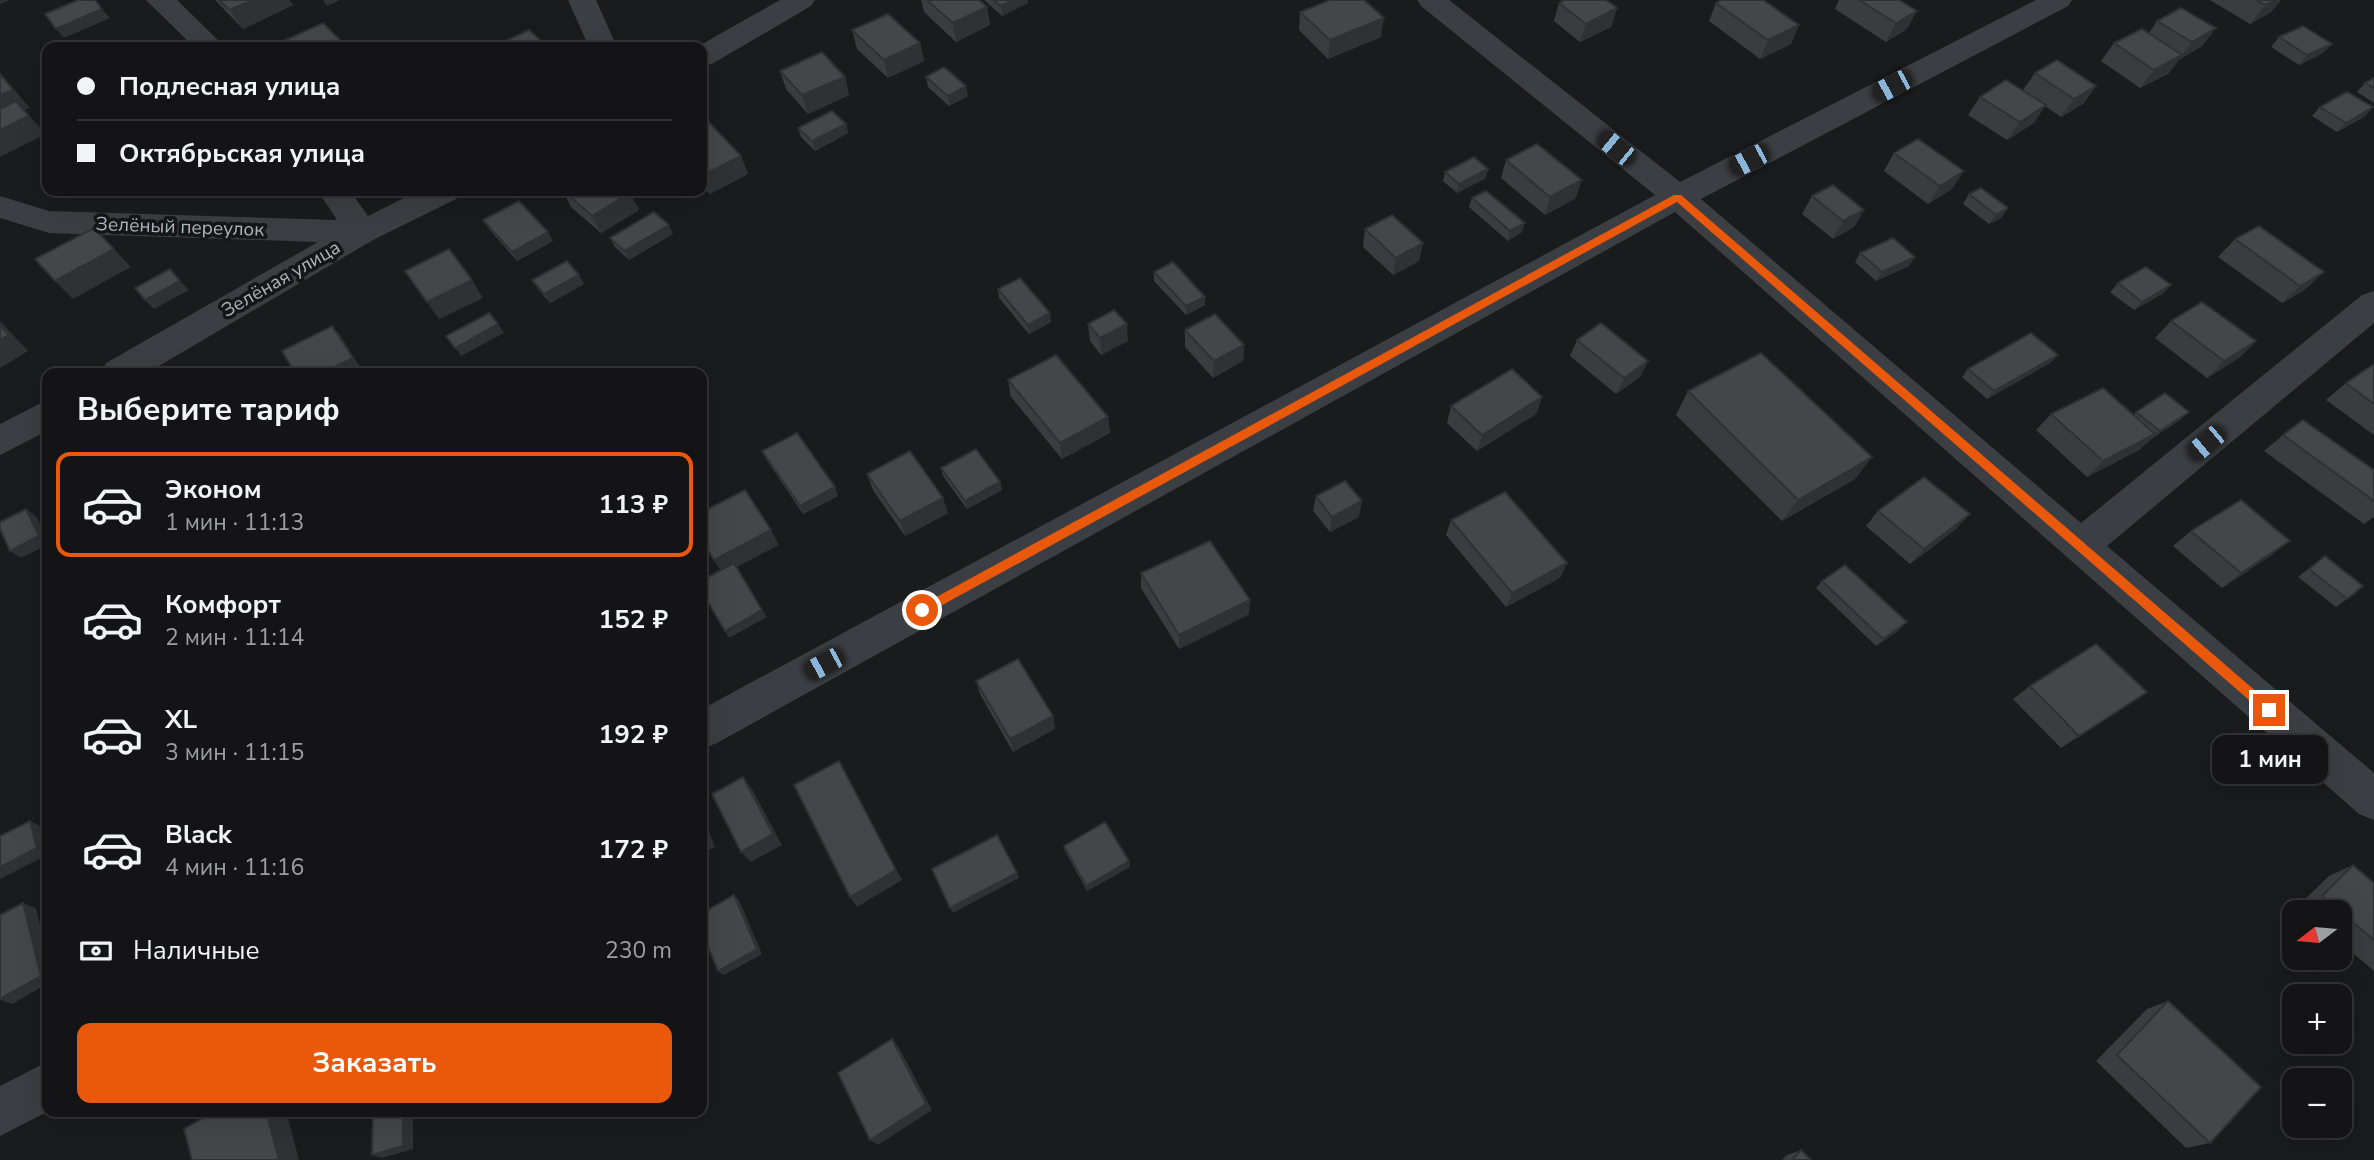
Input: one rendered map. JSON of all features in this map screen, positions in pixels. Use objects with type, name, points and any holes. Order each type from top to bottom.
[{"type":"street","points":[[160,0],[206,42]]},
{"type":"street","points":[[582,0],[601,42]]},
{"type":"street","points":[[707,54],[801,0]]},
{"type":"street","points":[[1431,0],[1678,197],[2374,800]]},
{"type":"street","points":[[707,727],[1678,197],[2058,0]]},
{"type":"street","points":[[337,196],[362,232]]},
{"type":"street","name":"Зелёная улица","points":[[127,368],[362,232],[435,196]]},
{"type":"street","name":"Зелёный переулок","points":[[0,206],[49,222],[362,232]]},
{"type":"street","points":[[2080,547],[2374,304]]},
{"type":"street","points":[[0,441],[42,417]]},
{"type":"street","points":[[0,1112],[42,1089]]},
{"type":"building","points":[[78,0],[95,0],[102,9],[56,29],[45,14]]},
{"type":"building","points":[[219,0],[252,0],[230,10]]},
{"type":"building","points":[[927,0],[979,0],[987,7],[953,23]]},
{"type":"building","points":[[993,0],[1013,0],[1001,6]]},
{"type":"building","points":[[1330,0],[1364,0],[1384,18],[1330,40],[1300,12]]},
{"type":"building","points":[[1565,0],[1606,0],[1617,8],[1586,24],[1559,3]]},
{"type":"building","points":[[1721,0],[1763,0],[1799,25],[1768,40],[1716,3]]},
{"type":"building","points":[[1859,0],[1899,0],[1917,11],[1896,23]]},
{"type":"building","points":[[2256,0],[2275,0],[2265,5]]},
{"type":"building","points":[[2181,8],[2216,28],[2192,42],[2157,21]]},
{"type":"building","points":[[888,14],[920,43],[884,60],[852,30]]},
{"type":"building","points":[[323,23],[342,42],[281,42]]},
{"type":"building","points":[[2303,26],[2332,44],[2307,55],[2279,37]]},
{"type":"building","points":[[2142,29],[2182,55],[2154,70],[2114,43]]},
{"type":"building","points":[[529,30],[542,42],[504,42]]},
{"type":"building","points":[[822,52],[845,77],[802,95],[780,71]]},
{"type":"building","points":[[2057,60],[2096,86],[2074,99],[2035,73]]},
{"type":"building","points":[[944,67],[966,86],[948,96],[926,77]]},
{"type":"building","points":[[0,74],[13,90],[0,95]]},
{"type":"building","points":[[2374,78],[2374,88],[2365,83]]},
{"type":"building","points":[[2006,80],[2046,105],[2020,122],[1980,97]]},
{"type":"building","points":[[2347,92],[2373,107],[2346,123],[2320,107]]},
{"type":"building","points":[[16,101],[29,116],[0,130],[0,109]]},
{"type":"building","points":[[832,111],[846,124],[812,141],[798,128]]},
{"type":"building","points":[[707,120],[741,156],[707,173]]},
{"type":"building","points":[[1918,139],[1964,171],[1940,186],[1894,153]]},
{"type":"building","points":[[1537,144],[1582,180],[1550,197],[1506,160]]},
{"type":"building","points":[[1474,157],[1488,169],[1459,184],[1445,172]]},
{"type":"building","points":[[1833,185],[1864,210],[1843,221],[1812,196]]},
{"type":"building","points":[[1981,188],[2008,208],[1996,215],[1969,194]]},
{"type":"building","points":[[1486,191],[1525,223],[1510,231],[1472,198]]},
{"type":"building","points":[[570,196],[625,196],[592,216]]},
{"type":"building","points":[[519,201],[548,232],[512,252],[483,220]]},
{"type":"building","points":[[654,212],[669,225],[624,251],[610,238]]},
{"type":"building","points":[[1392,215],[1423,243],[1396,258],[1365,229]]},
{"type":"building","points":[[2259,226],[2324,272],[2300,286],[2235,239]]},
{"type":"building","points":[[94,228],[114,249],[55,281],[35,259]]},
{"type":"building","points":[[1893,238],[1915,257],[1882,272],[1860,253]]},
{"type":"building","points":[[449,249],[472,280],[427,302],[405,271]]},
{"type":"building","points":[[567,261],[579,275],[544,294],[532,280]]},
{"type":"building","points":[[1173,262],[1205,297],[1186,306],[1154,272]]},
{"type":"building","points":[[2146,267],[2171,285],[2142,302],[2118,283]]},
{"type":"building","points":[[170,269],[180,281],[145,300],[135,288]]},
{"type":"building","points":[[1020,278],[1050,313],[1028,325],[998,289]]},
{"type":"building","points":[[2202,302],[2256,341],[2224,361],[2171,321]]},
{"type":"building","points":[[1114,310],[1127,324],[1100,338],[1088,324]]},
{"type":"building","points":[[489,313],[498,324],[455,348],[446,336]]},
{"type":"building","points":[[1215,314],[1244,345],[1214,361],[1185,330]]},
{"type":"building","points":[[1601,323],[1648,361],[1624,378],[1577,340]]},
{"type":"building","points":[[0,325],[9,335],[0,340]]},
{"type":"building","points":[[332,326],[353,358],[333,368],[292,368],[282,351]]},
{"type":"building","points":[[2031,333],[2058,355],[1994,391],[1968,369]]},
{"type":"building","points":[[1761,353],[1872,457],[1798,500],[1688,391]]},
{"type":"building","points":[[1056,355],[1108,417],[1060,443],[1008,380]]},
{"type":"building","points":[[2374,364],[2374,404],[2346,383]]},
{"type":"building","points":[[1512,369],[1542,397],[1482,435],[1451,406]]},
{"type":"building","points":[[2103,388],[2155,434],[2103,461],[2051,414]]},
{"type":"building","points":[[2165,393],[2189,412],[2160,431],[2136,412]]},
{"type":"building","points":[[2303,420],[2374,470],[2374,501],[2283,435]]},
{"type":"building","points":[[797,433],[835,487],[800,506],[762,451]]},
{"type":"building","points":[[976,449],[1000,482],[965,501],[941,468]]},
{"type":"building","points":[[910,451],[943,498],[900,521],[867,474]]},
{"type":"building","points":[[1924,477],[1970,514],[1924,549],[1878,511]]},
{"type":"building","points":[[1345,481],[1362,501],[1332,517],[1316,496]]},
{"type":"building","points":[[745,490],[771,530],[714,560],[707,548],[707,509]]},
{"type":"building","points":[[1505,492],[1567,563],[1512,593],[1451,520]]},
{"type":"building","points":[[2241,500],[2290,541],[2241,573],[2191,531]]},
{"type":"building","points":[[26,509],[39,536],[10,551],[0,529],[0,522]]},
{"type":"building","points":[[1210,541],[1250,600],[1179,635],[1141,573]]},
{"type":"building","points":[[2325,556],[2363,586],[2347,599],[2309,569]]},
{"type":"building","points":[[734,563],[762,610],[725,631],[707,600],[707,577]]},
{"type":"building","points":[[1845,565],[1907,622],[1883,639],[1822,581]]},
{"type":"building","points":[[2096,644],[2147,692],[2079,736],[2030,686]]},
{"type":"building","points":[[1018,659],[1053,716],[1010,739],[976,681]]},
{"type":"building","points":[[839,761],[896,870],[850,897],[794,785]]},
{"type":"building","points":[[743,777],[773,834],[741,852],[712,794]]},
{"type":"building","points":[[30,821],[37,848],[0,867],[0,836]]},
{"type":"building","points":[[1105,822],[1129,861],[1086,886],[1064,846]]},
{"type":"building","points":[[997,835],[1017,873],[950,908],[932,869]]},
{"type":"building","points":[[2353,865],[2374,883],[2374,940],[2352,921],[2352,900],[2327,900],[2322,896]]},
{"type":"building","points":[[734,895],[757,949],[718,971],[707,944],[707,910]]},
{"type":"building","points":[[23,903],[41,976],[0,999],[0,915]]},
{"type":"building","points":[[2168,1001],[2261,1087],[2210,1143],[2117,1055]]},
{"type":"building","points":[[892,1039],[926,1104],[870,1140],[838,1073]]},
{"type":"building","points":[[205,1117],[268,1117],[279,1160],[192,1160],[184,1129]]},
{"type":"building","points":[[373,1117],[403,1117],[403,1146],[372,1155]]},
{"type":"building","points":[[1801,1150],[1811,1160],[1792,1160]]},
{"type":"route","points":[[922,610],[1678,197],[2269,710]]}]
